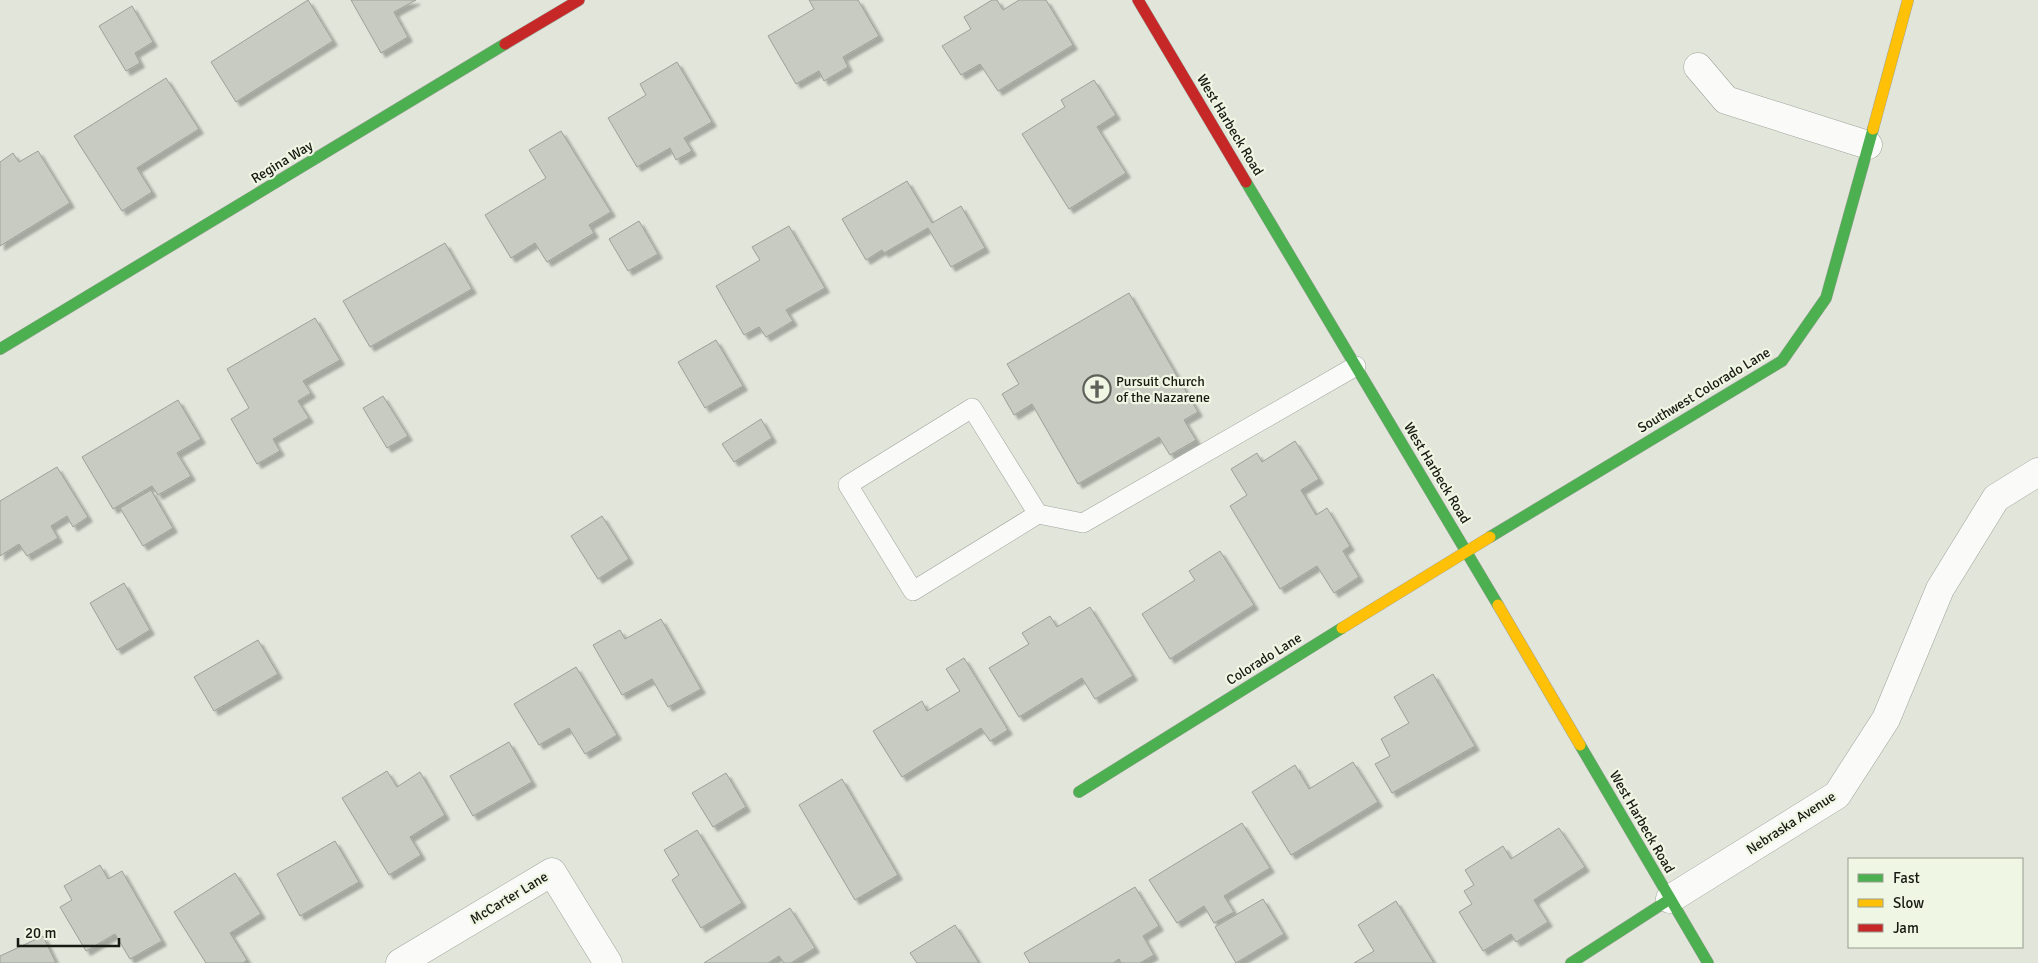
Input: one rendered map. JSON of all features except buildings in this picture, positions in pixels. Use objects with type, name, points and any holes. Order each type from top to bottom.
[{"type":"street","name":"Regina Way","points":[[0,349],[579,0]]},
{"type":"street","name":"West Harbeck Road","points":[[1138,0],[1466,551],[1708,963]]},
{"type":"street","name":"Southwest Colorado Lane","points":[[1466,551],[1782,361],[1826,298],[1908,0]]},
{"type":"street","points":[[1698,67],[1726,100],[1868,145]]},
{"type":"street","name":"Nebraska Avenue","points":[[1571,963],[1837,795],[1886,719],[1940,589],[1996,498],[2038,472]]},
{"type":"street","name":"Colorado Lane","points":[[1078,792],[1466,551]]},
{"type":"street","name":"McCarter Lane","points":[[400,963],[552,872],[608,963]]},
{"type":"lane","points":[[1038,514],[972,408],[848,485],[914,591],[1038,514],[1083,523],[1356,366]]},
{"type":"traffic: fast","points":[[0,349],[505,44]]},
{"type":"traffic: fast","points":[[1490,537],[1782,361],[1826,298],[1873,129]]},
{"type":"traffic: fast","points":[[1246,182],[1498,605]]},
{"type":"traffic: fast","points":[[1079,792],[1342,628]]},
{"type":"traffic: fast","points":[[1580,745],[1708,963]]},
{"type":"traffic: fast","points":[[1571,963],[1670,899]]},
{"type":"traffic: slow","points":[[1873,129],[1908,0]]},
{"type":"traffic: slow","points":[[1342,628],[1490,537]]},
{"type":"traffic: slow","points":[[1498,605],[1580,745]]},
{"type":"traffic: jam","points":[[505,44],[579,0]]},
{"type":"traffic: jam","points":[[1138,0],[1246,182]]},
{"type":"place","name":"Pursuit Church of the Nazarene","points":[[1097,389]]}]
